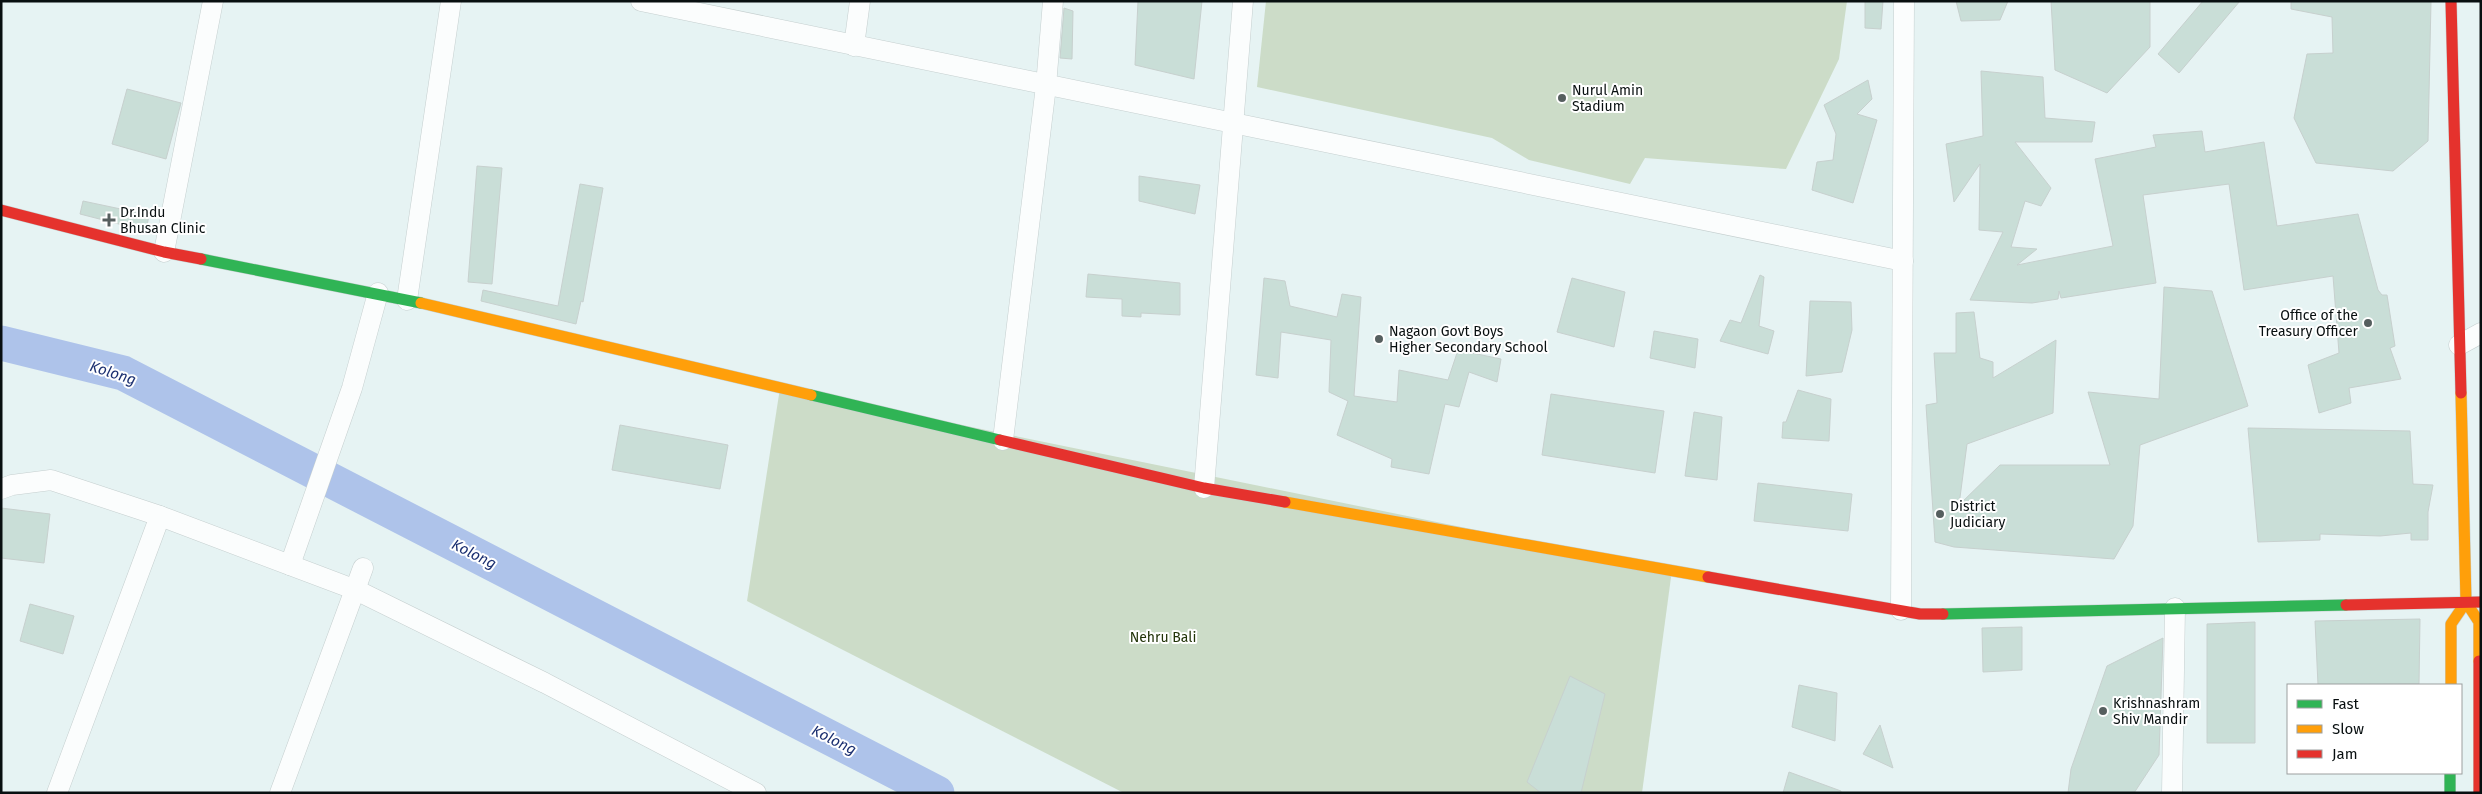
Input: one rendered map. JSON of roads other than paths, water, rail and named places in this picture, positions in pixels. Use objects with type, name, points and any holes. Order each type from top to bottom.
[{"type":"street","points":[[164,252],[213,1]]},
{"type":"street","points":[[407,300],[451,1]]},
{"type":"street","points":[[641,1],[667,4],[854,46],[1046,86],[1234,122],[1903,261]]},
{"type":"street","points":[[854,46],[860,1]]},
{"type":"street","points":[[1002,440],[1046,86],[1053,1]]},
{"type":"street","points":[[1204,488],[1244,1]]},
{"type":"street","points":[[1901,610],[1904,1]]},
{"type":"street","points":[[2451,1],[2466,602],[2479,622],[2479,793]]},
{"type":"street","points":[[1,210],[164,252],[378,293],[1204,488],[1920,614],[2481,602]]},
{"type":"street","points":[[290,565],[345,407],[378,293]]},
{"type":"street","points":[[2459,345],[2481,333]]},
{"type":"street","points":[[1,489],[12,485],[51,480],[160,516],[356,590],[545,684],[756,793]]},
{"type":"street","points":[[57,793],[160,516]]},
{"type":"street","points":[[280,793],[363,568]]},
{"type":"street","points":[[2451,684],[2451,624],[2466,602]]},
{"type":"street","points":[[2172,793],[2175,608]]},
{"type":"street","points":[[2450,774],[2450,793]]},
{"type":"waterway","name":"Kolong","points":[[1,343],[123,373],[937,793]]},
{"type":"place","name":"Nurul Amin Stadium","points":[[1562,98]]},
{"type":"place","name":"Dr.Indu Bhusan Clinic","points":[[109,220]]},
{"type":"place","name":"Office of the Treasury Officer","points":[[2368,323]]},
{"type":"place","name":"Nagaon Govt Boys Higher Secondary School","points":[[1379,339]]},
{"type":"place","name":"District Judiciary","points":[[1940,514]]},
{"type":"place","name":"Krishnashram Shiv Mandir","points":[[2103,711]]},
{"type":"park label","name":"Nehru Bali","points":[[1163,637]]}]
